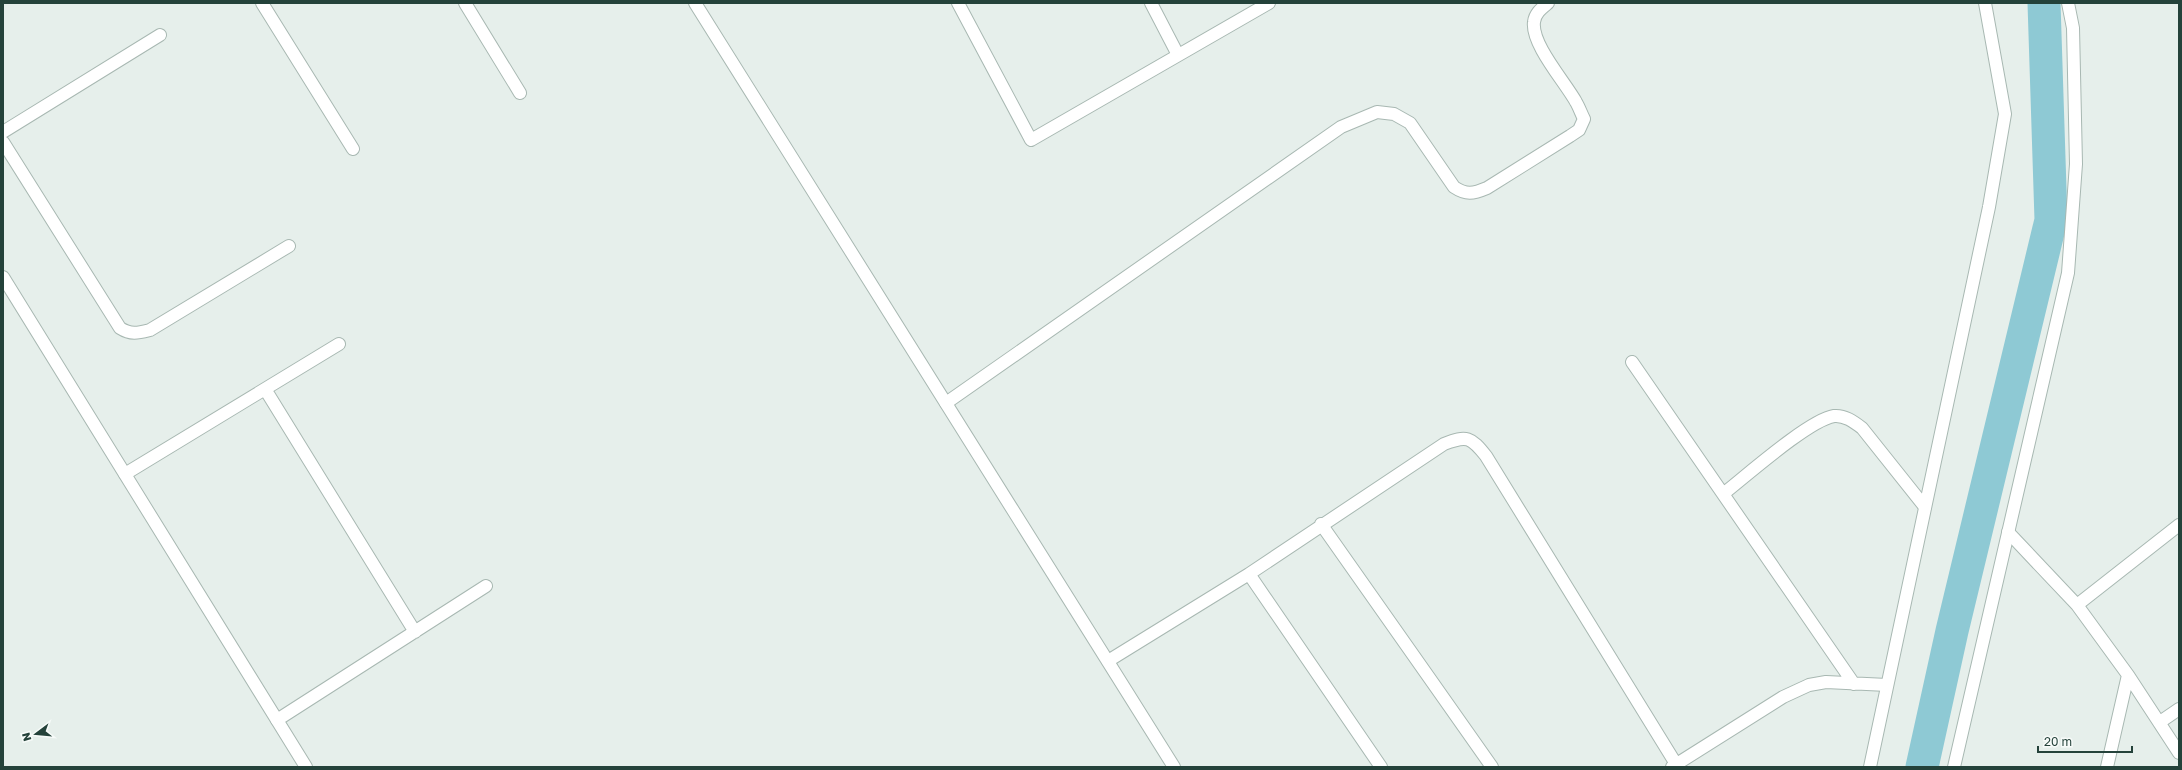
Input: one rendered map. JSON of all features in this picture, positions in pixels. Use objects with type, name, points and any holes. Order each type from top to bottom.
[{"type":"street","points":[[262,3],[353,149]]},
{"type":"street","points":[[465,3],[520,93]]},
{"type":"street","points":[[695,3],[1174,767]]},
{"type":"street","points":[[958,3],[1030,140],[1269,3]]},
{"type":"street","points":[[1151,3],[1178,55]]},
{"type":"street","points":[[946,403],[1341,127],[1358,119],[1377,112],[1394,114],[1410,123],[1454,187],[1462,192],[1473,194],[1487,188],[1570,136],[1579,130],[1584,119],[1577,102],[1540,46],[1534,32],[1534,21],[1539,10],[1548,3]]},
{"type":"street","points":[[1870,767],[1989,207],[2005,114],[1985,3]]},
{"type":"street","points":[[1954,767],[2068,273],[2076,164],[2073,28],[2068,3]]},
{"type":"street","points":[[3,132],[160,35]]},
{"type":"street","points":[[3,142],[120,328],[128,333],[138,333],[150,330],[289,246]]},
{"type":"street","points":[[3,277],[306,767]]},
{"type":"street","points":[[124,474],[339,344]]},
{"type":"street","points":[[1632,362],[1854,684]]},
{"type":"street","points":[[265,389],[415,632]]},
{"type":"street","points":[[1723,494],[1807,428],[1835,416],[1850,419],[1862,428],[1925,507]]},
{"type":"street","points":[[1108,661],[1249,574],[1321,524],[1444,444],[1459,438],[1474,441],[1486,456],[1674,766],[1798,690],[1826,682],[1887,685]]},
{"type":"street","points":[[1321,524],[1492,767]]},
{"type":"street","points":[[2076,605],[2179,525]]},
{"type":"street","points":[[2008,532],[2076,605],[2128,676],[2160,722],[2179,753]]},
{"type":"street","points":[[1249,574],[1381,767]]},
{"type":"street","points":[[277,720],[486,586]]},
{"type":"street","points":[[2107,767],[2128,676]]},
{"type":"street","points":[[2160,722],[2179,709]]},
{"type":"waterway","points":[[1922,767],[1952,631],[2051,220],[2044,3]]}]
